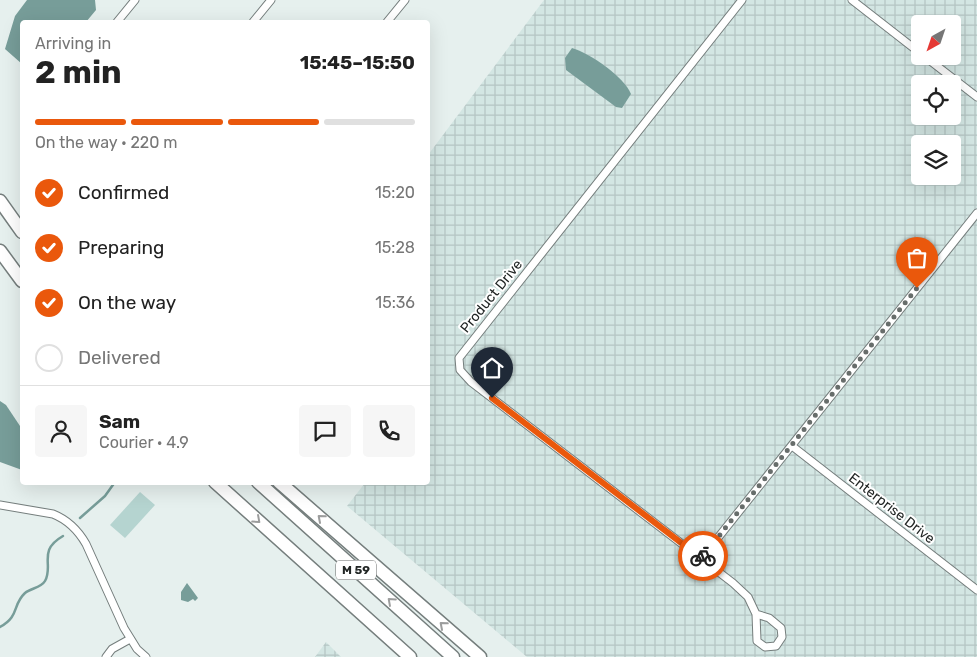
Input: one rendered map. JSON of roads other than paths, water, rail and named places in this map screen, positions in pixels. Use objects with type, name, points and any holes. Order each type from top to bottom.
[{"type":"highway","points":[[0,201],[20,229]]},
{"type":"highway","points":[[0,251],[20,278]]},
{"type":"highway","name":"M 59","points":[[218,485],[410,657]]},
{"type":"highway","name":"M 59","points":[[261,485],[453,657]]},
{"type":"highway","points":[[282,485],[480,657]]},
{"type":"highway","points":[[348,601],[400,657]]},
{"type":"street","points":[[119,20],[135,0]]},
{"type":"street","points":[[256,20],[271,0]]},
{"type":"street","points":[[389,20],[405,0]]},
{"type":"street","name":"Product Drive","points":[[742,0],[458,358],[460,370],[471,382],[701,558],[748,597],[756,614]]},
{"type":"street","points":[[852,0],[911,46]]},
{"type":"street","points":[[936,65],[977,97]]},
{"type":"street","points":[[701,558],[977,213]]},
{"type":"street","name":"Enterprise Drive","points":[[792,446],[977,590]]},
{"type":"street","points":[[0,506],[53,514],[61,517],[77,531],[86,544],[130,639],[146,657]]},
{"type":"street","points":[[756,614],[776,622],[781,628],[782,637],[776,646],[765,647],[757,641],[756,614]]},
{"type":"street","points":[[106,657],[112,649],[130,639]]},
{"type":"waterway","points":[[80,518],[105,496],[113,485]]},
{"type":"waterway","points":[[0,627],[11,619],[21,597],[45,581],[50,547],[63,536]]}]
